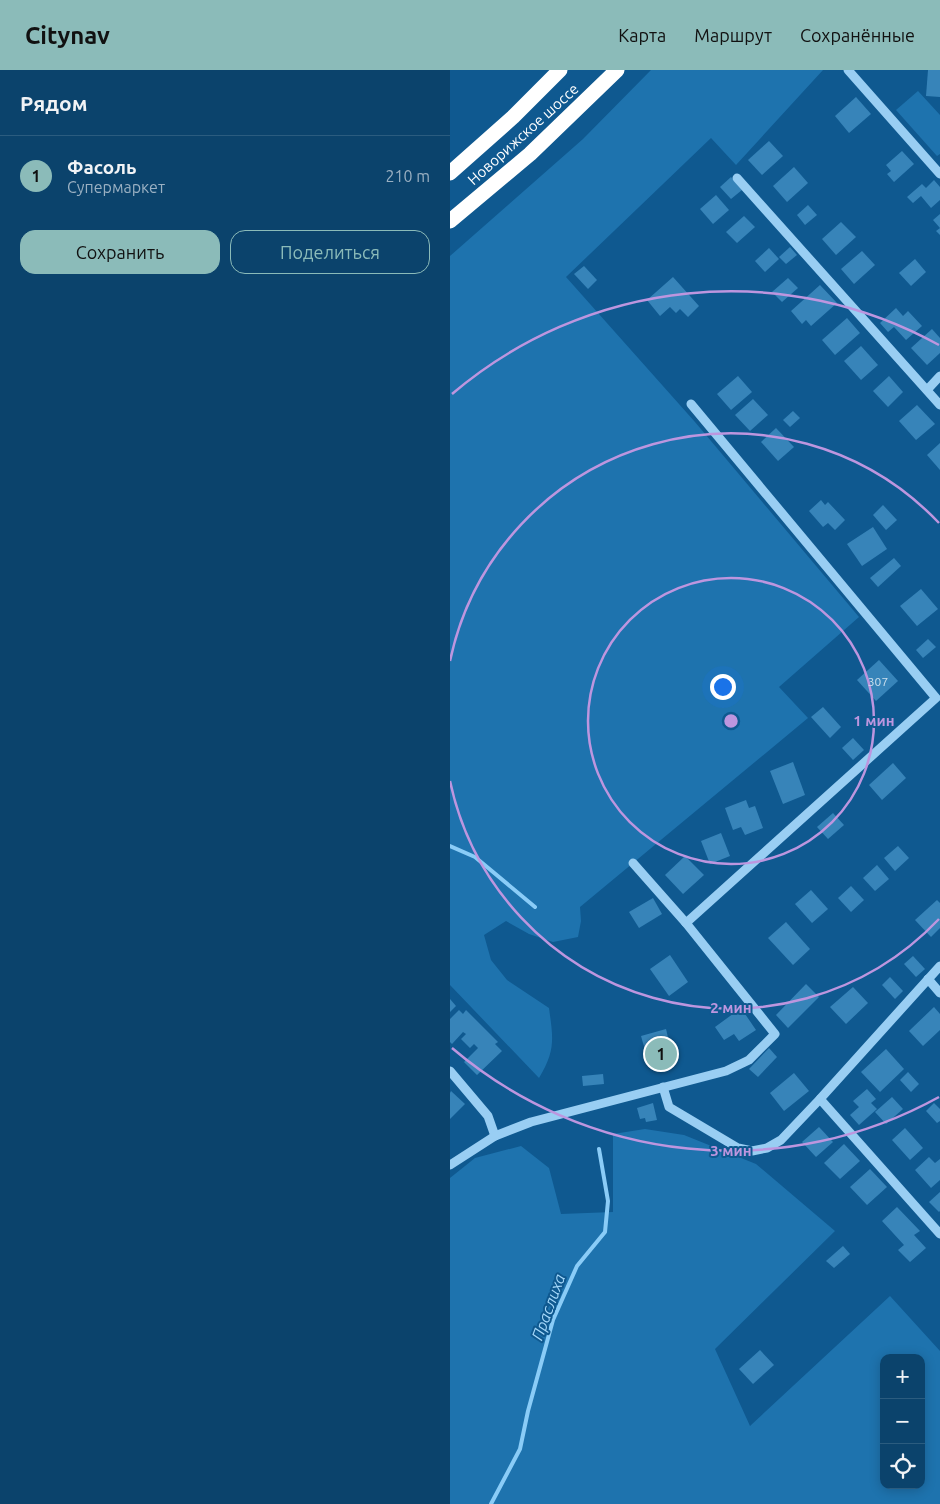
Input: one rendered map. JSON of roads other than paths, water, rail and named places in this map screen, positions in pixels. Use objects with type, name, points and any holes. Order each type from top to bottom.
[{"type":"highway","name":"Новорижское шоссе","points":[[450,173],[513,117],[560,70]]},
{"type":"highway","name":"Новорижское шоссе","points":[[450,221],[530,154],[617,70]]},
{"type":"street","points":[[848,70],[940,174]]},
{"type":"street","points":[[737,178],[940,404]]},
{"type":"street","points":[[927,390],[940,376]]},
{"type":"street","points":[[686,923],[936,698],[690,404]]},
{"type":"street","points":[[450,1165],[495,1136],[531,1122],[726,1071],[749,1060],[774,1034],[686,923],[633,863]]},
{"type":"street","points":[[664,1088],[669,1107],[738,1148],[752,1151],[767,1148],[781,1140],[820,1099],[940,966]]},
{"type":"street","points":[[928,979],[940,992]]},
{"type":"street","points":[[450,1071],[488,1116],[495,1136]]},
{"type":"street","points":[[820,1099],[940,1234]]},
{"type":"waterway","name":"Праслиха","points":[[450,846],[475,857],[535,907]]},
{"type":"waterway","name":"Праслиха","points":[[491,1504],[520,1449],[528,1411],[553,1320],[577,1266],[605,1232],[608,1201],[599,1149]]},
{"type":"place","name":"Фасоль","points":[[661,1054]]}]
